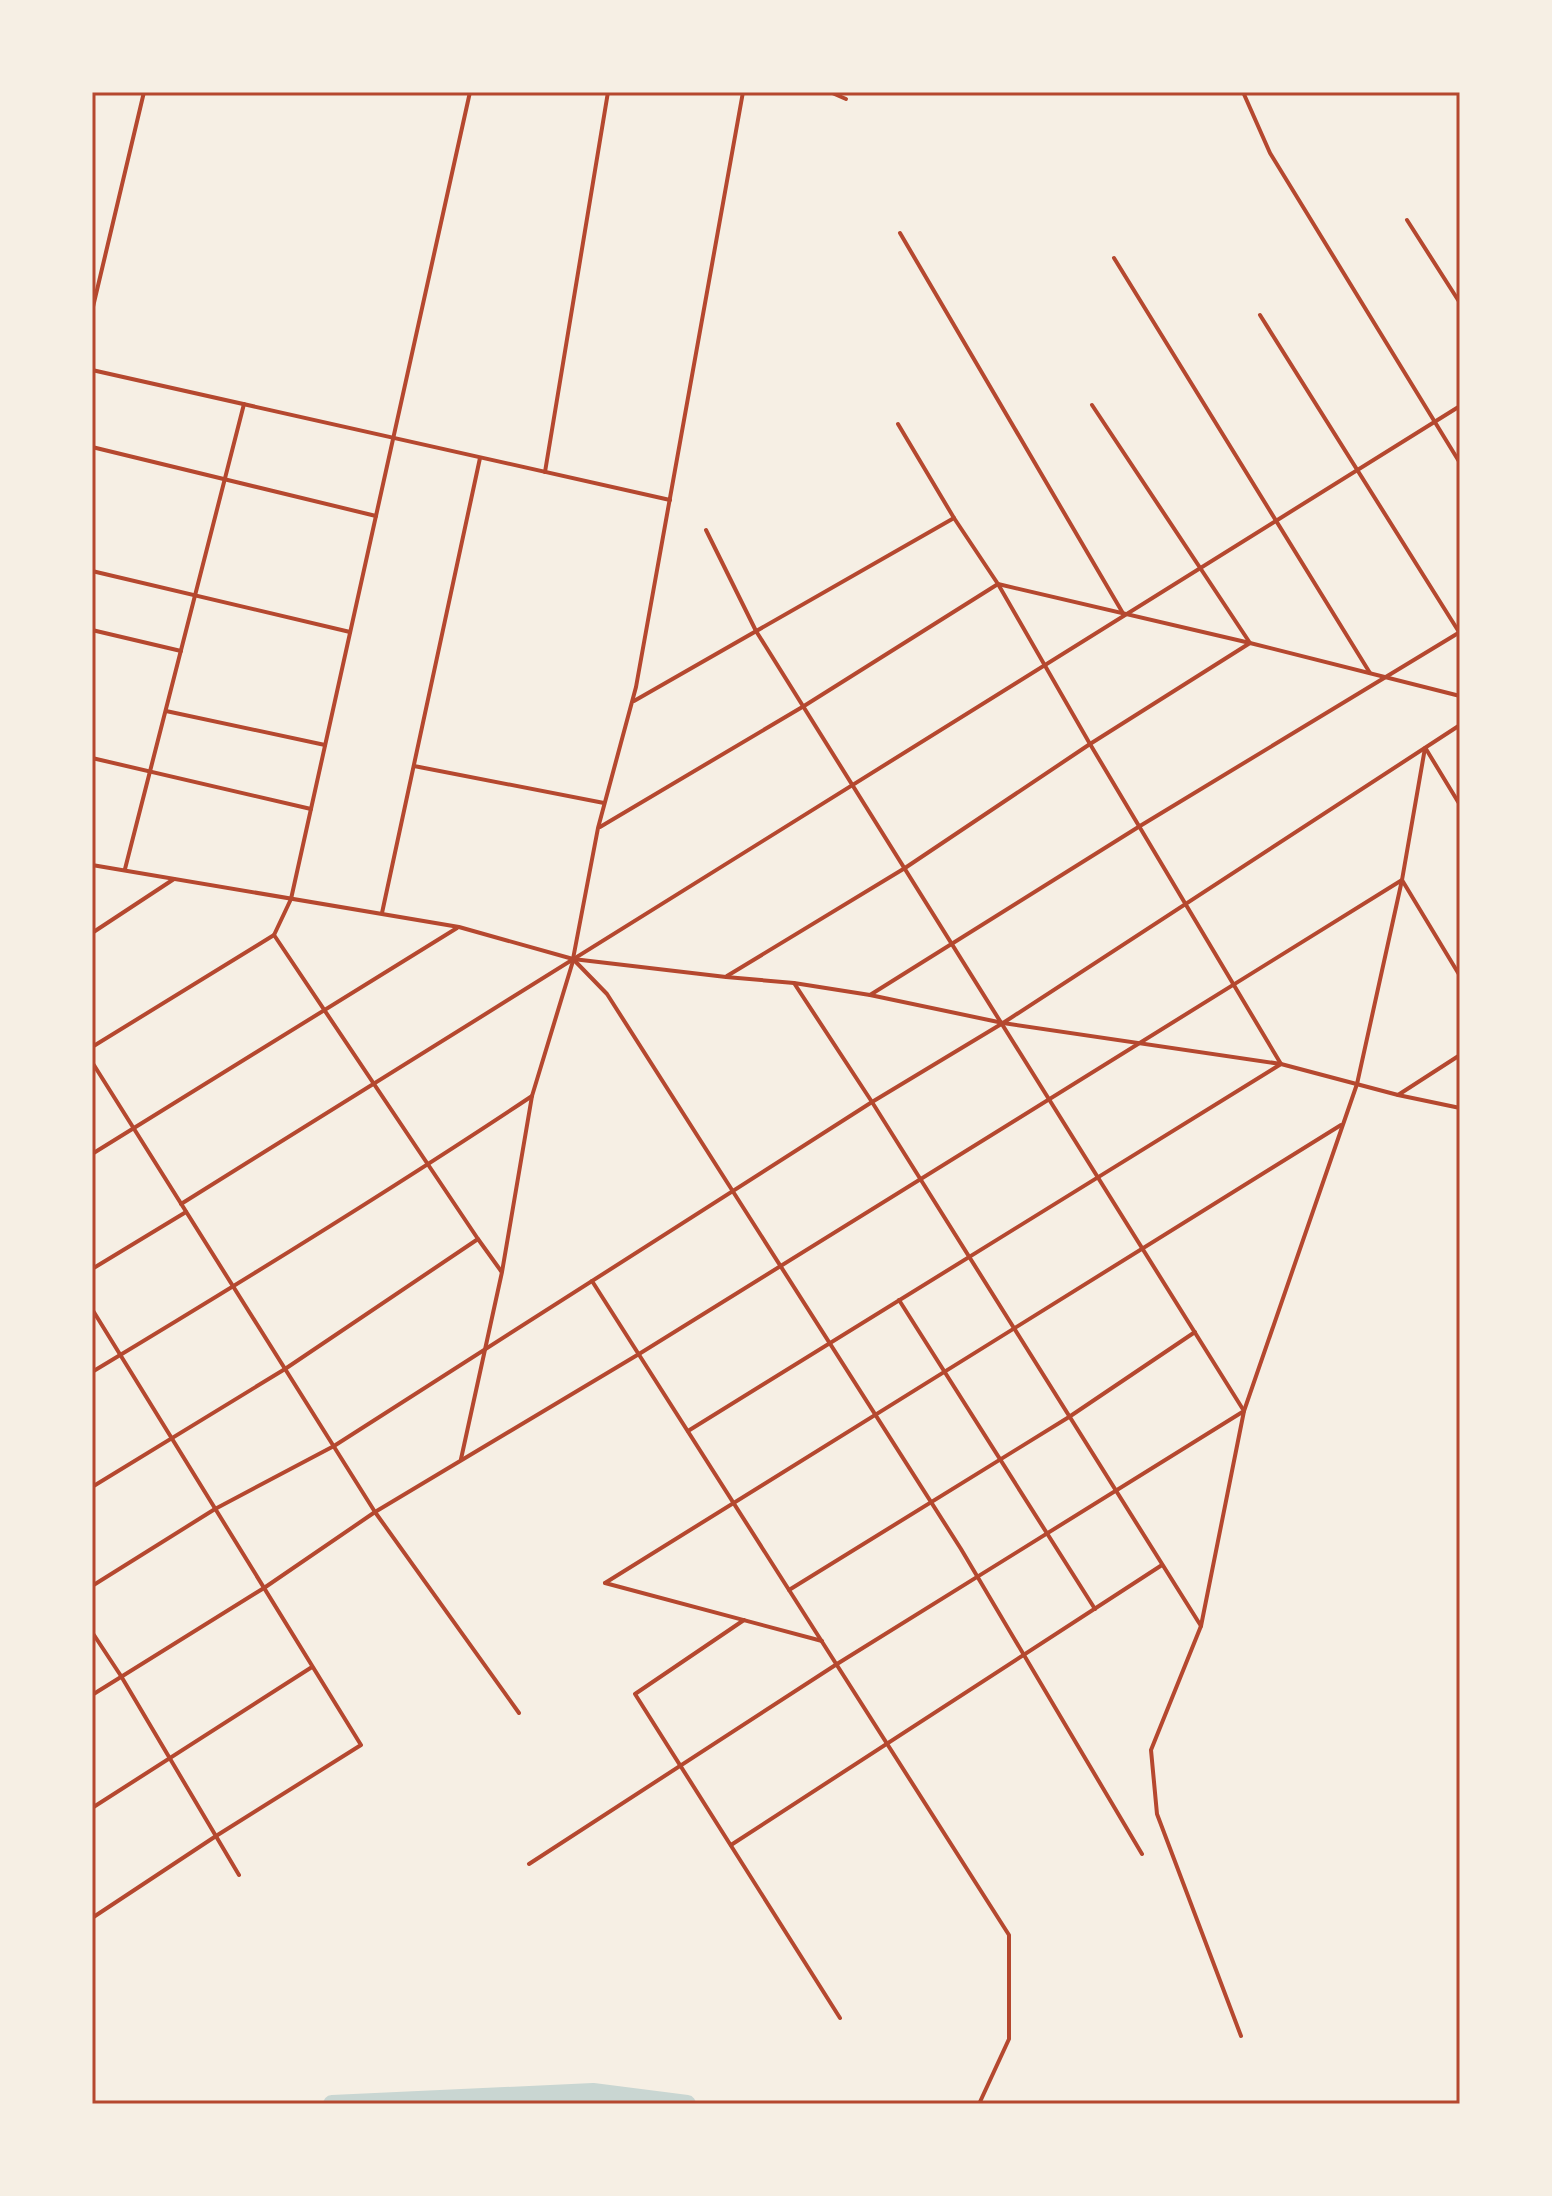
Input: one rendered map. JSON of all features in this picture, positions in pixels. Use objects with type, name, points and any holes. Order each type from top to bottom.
[{"type":"street","points":[[92,311],[144,92]]},
{"type":"street","points":[[92,1047],[274,935],[291,899],[470,92]]},
{"type":"street","points":[[545,472],[608,92]]},
{"type":"street","points":[[461,1461],[502,1272],[532,1096],[573,959],[598,828],[632,702],[743,92]]},
{"type":"street","points":[[830,92],[846,99]]},
{"type":"street","points":[[1243,92],[1270,153],[1460,463]]},
{"type":"street","points":[[1407,220],[1460,303]]},
{"type":"street","points":[[900,233],[1124,615]]},
{"type":"street","points":[[1114,258],[1370,673]]},
{"type":"street","points":[[870,995],[1459,632],[1260,315]]},
{"type":"street","points":[[92,370],[670,500]]},
{"type":"street","points":[[125,869],[244,404]]},
{"type":"street","points":[[1092,405],[1250,643]]},
{"type":"street","points":[[181,1204],[1460,406]]},
{"type":"street","points":[[898,424],[998,584],[1281,1064]]},
{"type":"street","points":[[92,447],[376,516]]},
{"type":"street","points":[[382,913],[481,457]]},
{"type":"street","points":[[632,702],[954,518]]},
{"type":"street","points":[[706,530],[756,631],[1244,1411]]},
{"type":"street","points":[[92,571],[350,632]]},
{"type":"street","points":[[598,828],[804,706],[998,584],[1460,696]]},
{"type":"street","points":[[92,630],[181,651]]},
{"type":"street","points":[[726,977],[905,868],[1090,744],[1250,643]]},
{"type":"street","points":[[166,711],[325,745]]},
{"type":"street","points":[[92,1586],[215,1509],[334,1446],[872,1102],[1003,1023],[1460,725]]},
{"type":"street","points":[[1425,748],[1460,805]]},
{"type":"street","points":[[1241,2036],[1157,1814],[1151,1750],[1201,1626],[1244,1411],[1357,1084],[1402,880],[1425,748]]},
{"type":"street","points":[[92,758],[311,809]]},
{"type":"street","points":[[414,766],[604,803]]},
{"type":"street","points":[[92,865],[459,927],[573,959],[794,983],[870,995],[1003,1023],[1281,1064],[1460,1108]]},
{"type":"street","points":[[92,933],[176,878]]},
{"type":"street","points":[[1402,880],[1460,976]]},
{"type":"street","points":[[92,1695],[264,1588],[375,1512],[639,1354],[1402,880]]},
{"type":"street","points":[[92,1154],[459,927]]},
{"type":"street","points":[[274,935],[502,1272]]},
{"type":"street","points":[[573,959],[607,994],[830,1343],[978,1577],[1142,1854]]},
{"type":"street","points":[[794,983],[1201,1626]]},
{"type":"street","points":[[1398,1095],[1460,1055]]},
{"type":"street","points":[[92,1062],[375,1512],[519,1713]]},
{"type":"street","points":[[688,1431],[1281,1064]]},
{"type":"street","points":[[92,1372],[429,1165],[532,1096]]},
{"type":"street","points":[[822,1641],[605,1583],[1343,1124]]},
{"type":"street","points":[[92,1269],[186,1212]]},
{"type":"street","points":[[92,1487],[285,1369],[478,1239]]},
{"type":"street","points":[[592,1281],[1009,1935],[1009,2039],[979,2104]]},
{"type":"street","points":[[899,1300],[1095,1609]]},
{"type":"street","points":[[92,1309],[361,1745],[92,1918]]},
{"type":"street","points":[[789,1590],[1069,1417],[1195,1332]]},
{"type":"street","points":[[529,1864],[837,1664],[1244,1411]]},
{"type":"street","points":[[731,1845],[1162,1565]]},
{"type":"street","points":[[744,1620],[635,1694],[840,2018]]},
{"type":"street","points":[[92,1632],[239,1875]]},
{"type":"street","points":[[92,1808],[313,1667]]},
{"type":"waterway","points":[[332,2104],[593,2092],[687,2104]]}]
